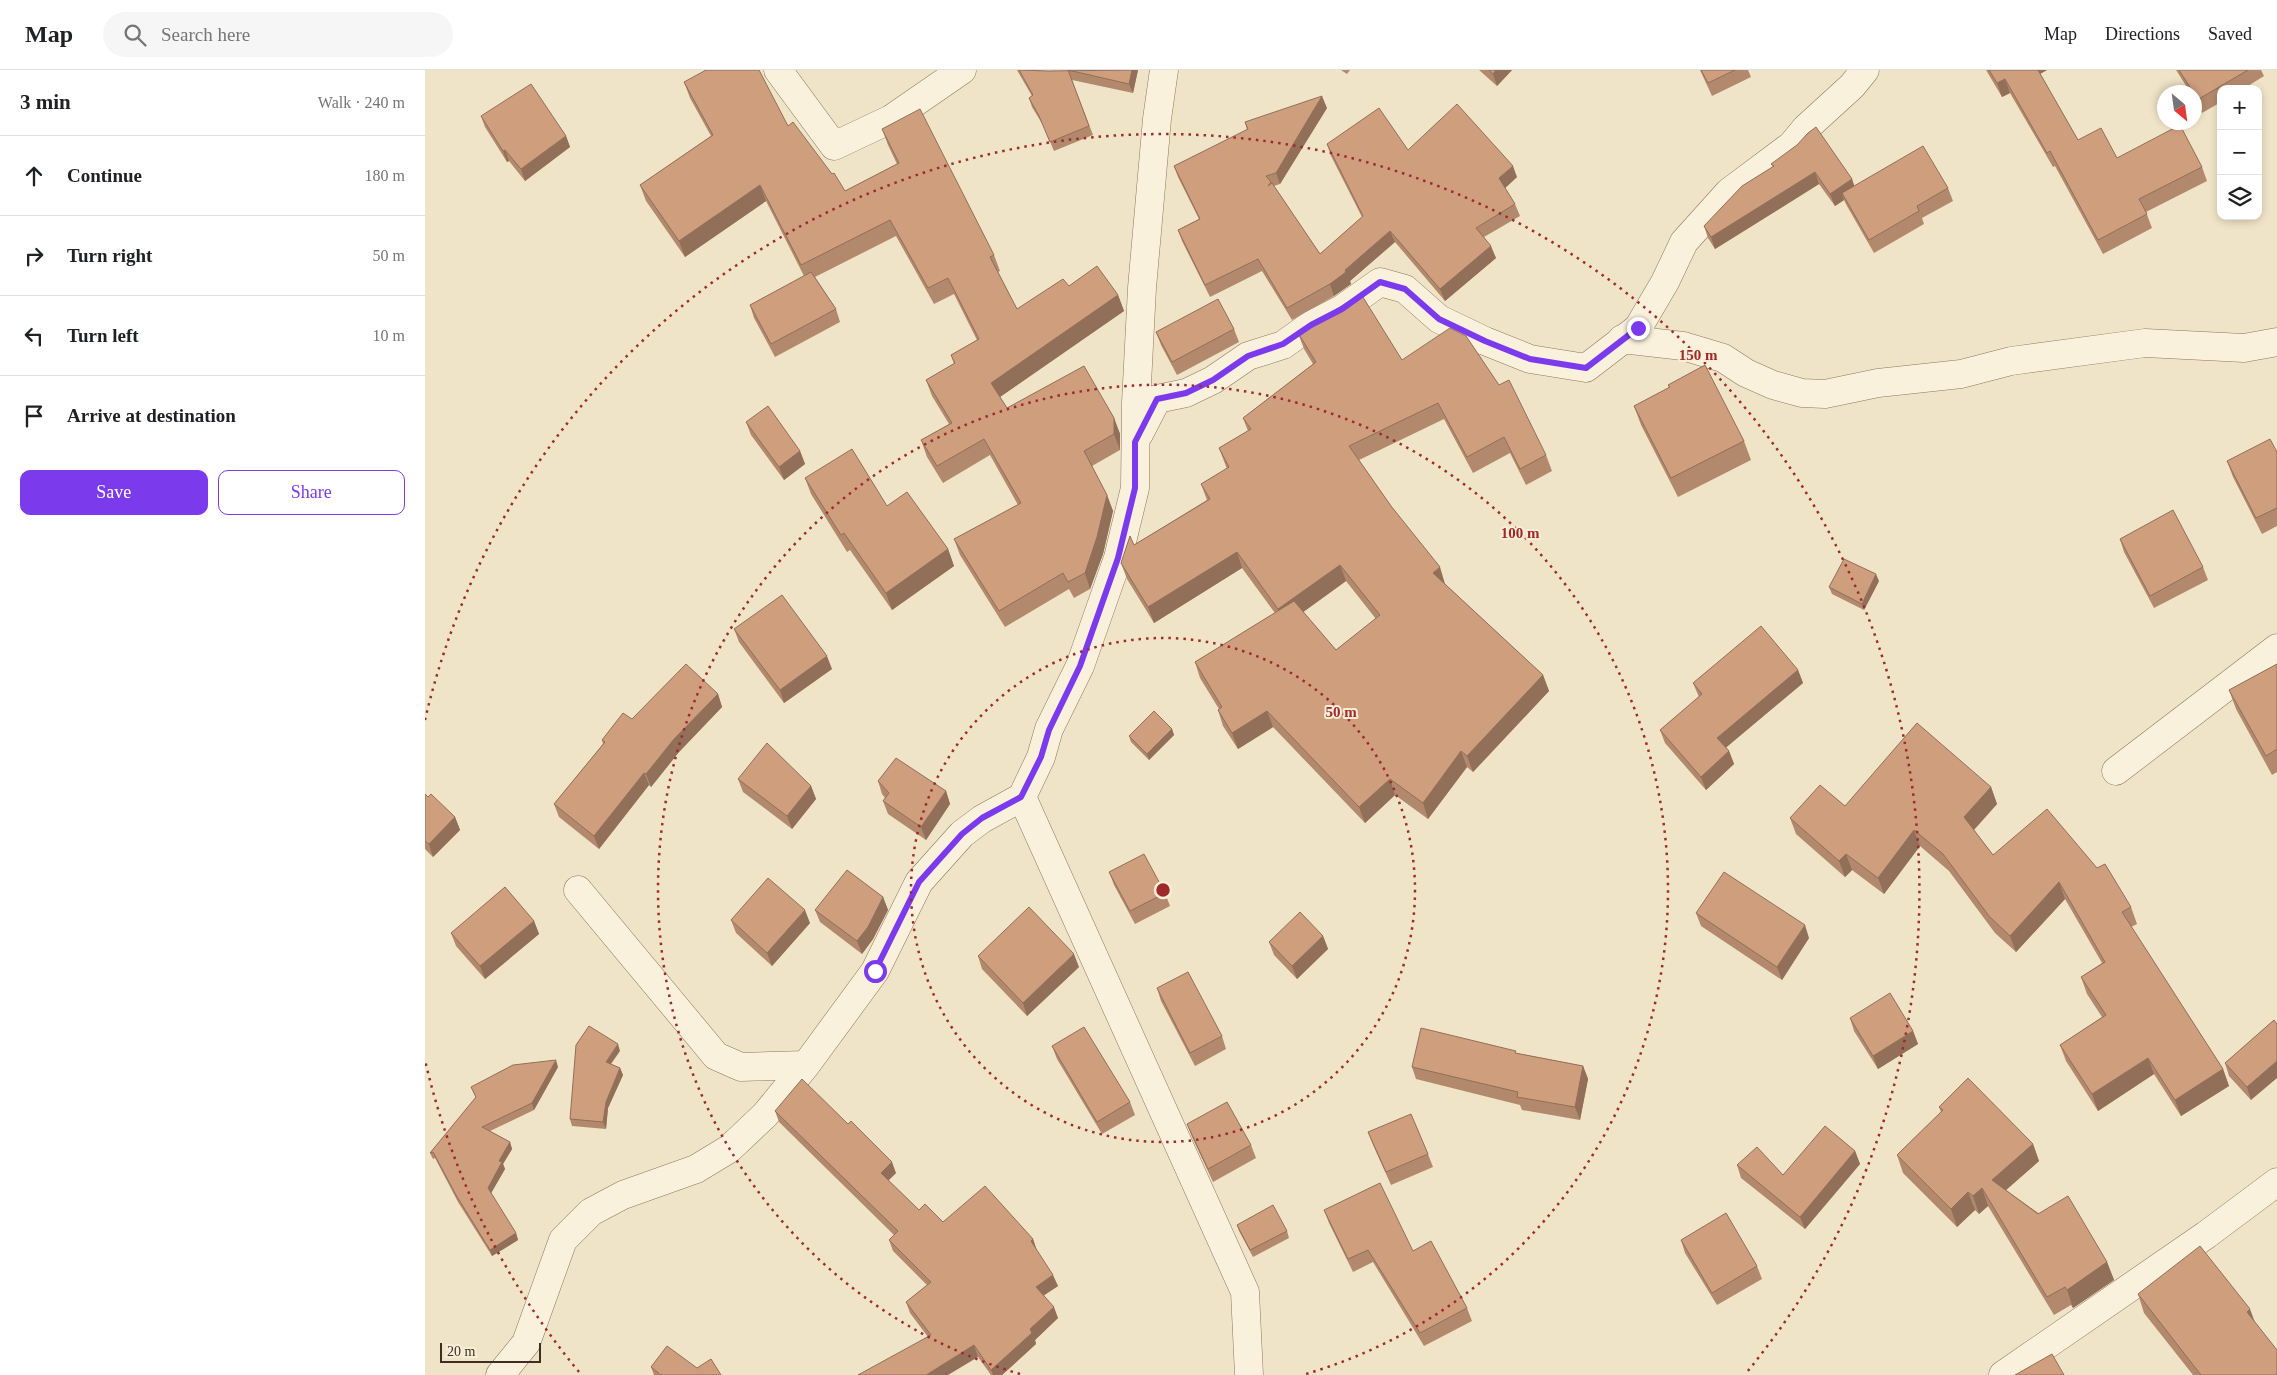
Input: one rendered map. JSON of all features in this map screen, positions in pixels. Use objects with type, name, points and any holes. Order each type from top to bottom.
[{"type":"street","points":[[778,70],[834,146],[891,118],[962,70]]},
{"type":"street","points":[[501,1375],[526,1343],[563,1240],[591,1212],[623,1195],[696,1169],[729,1149],[765,1115],[806,1065],[875,971],[919,882],[962,834],[982,818],[1021,797],[1041,757],[1049,730],[1080,666],[1118,558],[1135,488],[1135,442],[1142,288],[1157,118],[1164,70]]},
{"type":"street","points":[[1135,442],[1157,399],[1186,393],[1213,380],[1248,356],[1283,344],[1311,325],[1342,309],[1380,282],[1405,289],[1439,319],[1485,341],[1530,359],[1586,368],[1638,328],[1665,282],[1684,242],[1729,192],[1793,145],[1806,128],[1852,86],[1865,70]]},
{"type":"street","points":[[1623,339],[1683,346],[1723,358],[1746,374],[1773,385],[1802,393],[1825,394],[1878,383],[1961,374],[2011,361],[2145,343],[2244,348],[2277,342]]},
{"type":"street","points":[[2116,771],[2277,648]]},
{"type":"street","points":[[1021,797],[1245,1292],[1249,1375]]},
{"type":"street","points":[[578,890],[715,1056],[741,1067],[806,1065]]},
{"type":"street","points":[[2003,1375],[2205,1236],[2277,1182]]},
{"type":"building","points":[[706,70],[759,70],[788,126],[793,122],[832,174],[834,173],[845,191],[899,163],[882,129],[920,109],[994,255],[990,257],[1017,309],[1063,279],[1069,286],[1097,266],[1118,295],[991,383],[1007,408],[1084,366],[1114,418],[1114,434],[1084,451],[1107,495],[1097,537],[1085,573],[1068,582],[1063,573],[999,611],[954,539],[1021,503],[984,439],[937,466],[921,440],[952,423],[926,380],[955,363],[951,355],[979,339],[948,278],[928,288],[890,220],[801,265],[760,185],[679,241],[640,185],[713,135],[684,82]]},
{"type":"building","points":[[1019,70],[1068,71],[1089,126],[1050,142],[1029,98],[1033,95]]},
{"type":"building","points":[[1132,70],[1129,84],[1071,71]]},
{"type":"building","points":[[1701,70],[1735,70],[1708,83]]},
{"type":"building","points":[[1989,70],[2038,70],[2078,140],[2101,128],[2117,158],[2170,130],[2183,130],[2202,167],[2139,199],[2147,214],[2098,240],[2050,151],[2047,153],[2005,79],[1997,83]]},
{"type":"building","points":[[2179,70],[2248,70],[2222,85],[2217,85],[2217,88],[2202,97],[2202,85],[2189,85]]},
{"type":"building","points":[[531,84],[566,136],[521,169],[505,150],[503,151],[481,116]]},
{"type":"building","points":[[1322,96],[1276,173],[1266,176],[1271,182],[1268,186],[1272,183],[1320,254],[1363,216],[1327,144],[1379,108],[1408,150],[1457,104],[1513,166],[1499,178],[1515,204],[1476,228],[1491,246],[1440,289],[1390,231],[1345,270],[1346,272],[1330,284],[1287,308],[1258,259],[1205,285],[1178,230],[1200,219],[1174,166],[1248,129],[1245,122]]},
{"type":"building","points":[[1816,127],[1852,179],[1830,194],[1815,172],[1711,237],[1704,226],[1742,186],[1774,166],[1771,164],[1797,145]]},
{"type":"building","points":[[1923,146],[1948,188],[1917,206],[1919,211],[1869,240],[1842,193]]},
{"type":"building","points":[[811,272],[836,309],[771,344],[750,305]]},
{"type":"building","points":[[1361,294],[1402,360],[1450,328],[1466,336],[1499,385],[1509,380],[1546,455],[1520,469],[1504,437],[1467,457],[1438,403],[1349,446],[1391,506],[1440,567],[1433,573],[1543,675],[1467,756],[1461,751],[1423,803],[1390,779],[1359,807],[1267,711],[1232,733],[1218,710],[1222,707],[1195,662],[1294,601],[1336,650],[1380,615],[1340,565],[1278,609],[1237,552],[1148,607],[1121,563],[1130,536],[1134,545],[1210,499],[1201,484],[1229,467],[1219,448],[1251,429],[1243,418],[1316,362],[1298,333]]},
{"type":"building","points":[[1218,299],[1234,329],[1172,362],[1156,332]]},
{"type":"building","points":[[1705,365],[1744,441],[1671,478],[1634,406],[1670,387],[1668,385]]},
{"type":"building","points":[[768,406],[800,451],[779,467],[746,422]]},
{"type":"building","points":[[2270,439],[2277,452],[2277,508],[2256,518],[2227,461]]},
{"type":"building","points":[[852,449],[887,506],[907,492],[948,549],[886,593],[844,533],[841,535],[805,478]]},
{"type":"building","points":[[2173,510],[2203,567],[2150,596],[2120,539]]},
{"type":"building","points":[[1844,559],[1876,574],[1862,604],[1829,587]]},
{"type":"building","points":[[782,595],[827,656],[780,690],[734,629]]},
{"type":"building","points":[[1761,626],[1798,670],[1717,738],[1729,751],[1701,777],[1660,730],[1702,694],[1693,683]]},
{"type":"building","points":[[686,664],[718,694],[674,739],[646,774],[644,773],[594,836],[554,804],[605,742],[602,740],[623,713],[632,719]]},
{"type":"building","points":[[2277,664],[2277,749],[2266,756],[2229,690]]},
{"type":"building","points":[[1154,711],[1172,729],[1147,754],[1129,736]]},
{"type":"building","points":[[1917,723],[1991,787],[1964,817],[1993,855],[2047,809],[2097,868],[2105,864],[2131,907],[2122,912],[2223,1069],[2175,1100],[2148,1058],[2092,1094],[2060,1045],[2106,1015],[2081,977],[2105,962],[2059,882],[2010,936],[1989,916],[1943,854],[1914,830],[1878,878],[1846,854],[1839,861],[1790,818],[1820,785],[1845,806]]},
{"type":"building","points":[[767,743],[811,786],[787,816],[738,779]]},
{"type":"building","points":[[896,758],[946,791],[921,827],[883,801],[889,793],[878,781]]},
{"type":"building","points":[[425,794],[428,797],[431,794],[455,817],[429,844],[425,841]]},
{"type":"building","points":[[1144,854],[1165,893],[1130,911],[1109,872]]},
{"type":"building","points":[[847,870],[883,897],[868,927],[857,941],[815,910]]},
{"type":"building","points":[[1724,872],[1805,925],[1777,967],[1696,913]]},
{"type":"building","points":[[768,878],[805,910],[767,953],[731,920]]},
{"type":"building","points":[[505,887],[534,921],[480,966],[451,933]]},
{"type":"building","points":[[1029,907],[1074,954],[1023,1003],[978,956]]},
{"type":"building","points":[[1300,912],[1323,936],[1292,966],[1269,942]]},
{"type":"building","points":[[1188,972],[1222,1036],[1190,1053],[1157,988]]},
{"type":"building","points":[[1890,993],[1913,1031],[1873,1056],[1850,1018]]},
{"type":"building","points":[[2274,1020],[2277,1024],[2277,1061],[2247,1087],[2225,1063]]},
{"type":"building","points":[[589,1026],[618,1044],[606,1062],[620,1068],[606,1102],[603,1122],[570,1119],[576,1045]]},
{"type":"building","points":[[1084,1027],[1130,1102],[1097,1122],[1052,1046]]},
{"type":"building","points":[[1421,1028],[1516,1051],[1515,1053],[1583,1066],[1575,1107],[1517,1097],[1518,1092],[1412,1067]]},
{"type":"building","points":[[556,1060],[532,1103],[482,1127],[510,1142],[499,1161],[502,1162],[488,1188],[516,1233],[490,1250],[456,1195],[433,1152],[430,1153],[476,1097],[471,1087],[513,1065]]},
{"type":"building","points":[[1968,1078],[2033,1144],[1992,1180],[2038,1214],[2068,1196],[2107,1262],[2067,1290],[2065,1287],[2047,1297],[1982,1188],[1973,1196],[1968,1192],[1951,1209],[1897,1155],[1943,1110],[1939,1107]]},
{"type":"building","points":[[802,1079],[848,1124],[851,1121],[892,1162],[881,1173],[919,1210],[925,1204],[943,1222],[985,1186],[1033,1239],[1031,1241],[1053,1275],[1036,1287],[1054,1307],[1030,1329],[1032,1333],[991,1370],[974,1345],[926,1375],[858,1375],[931,1335],[906,1302],[931,1282],[889,1240],[898,1231],[775,1111]]},
{"type":"building","points":[[1227,1102],[1251,1145],[1208,1169],[1187,1124]]},
{"type":"building","points":[[1411,1114],[1428,1154],[1386,1172],[1368,1132]]},
{"type":"building","points":[[1825,1126],[1855,1151],[1800,1217],[1737,1165],[1757,1147],[1783,1175]]},
{"type":"building","points":[[1380,1183],[1413,1251],[1431,1241],[1467,1308],[1420,1333],[1368,1250],[1348,1259],[1324,1210]]},
{"type":"building","points":[[1273,1205],[1287,1231],[1250,1250],[1237,1225]]},
{"type":"building","points":[[1726,1213],[1757,1266],[1712,1293],[1681,1240]]},
{"type":"building","points":[[2200,1246],[2250,1309],[2247,1312],[2277,1350],[2277,1375],[2201,1375],[2138,1294]]},
{"type":"building","points":[[667,1346],[697,1368],[711,1359],[721,1375],[661,1375],[651,1367]]},
{"type":"building","points":[[2052,1354],[2064,1375],[2015,1375]]},
{"type":"route","points":[[875,971],[919,882],[962,834],[982,818],[1021,797],[1041,757],[1049,730],[1080,666],[1118,558],[1135,488],[1135,442],[1157,399],[1186,393],[1213,380],[1248,356],[1283,344],[1311,325],[1342,309],[1380,282],[1405,289],[1439,319],[1485,341],[1530,359],[1586,368],[1638,328]]}]
